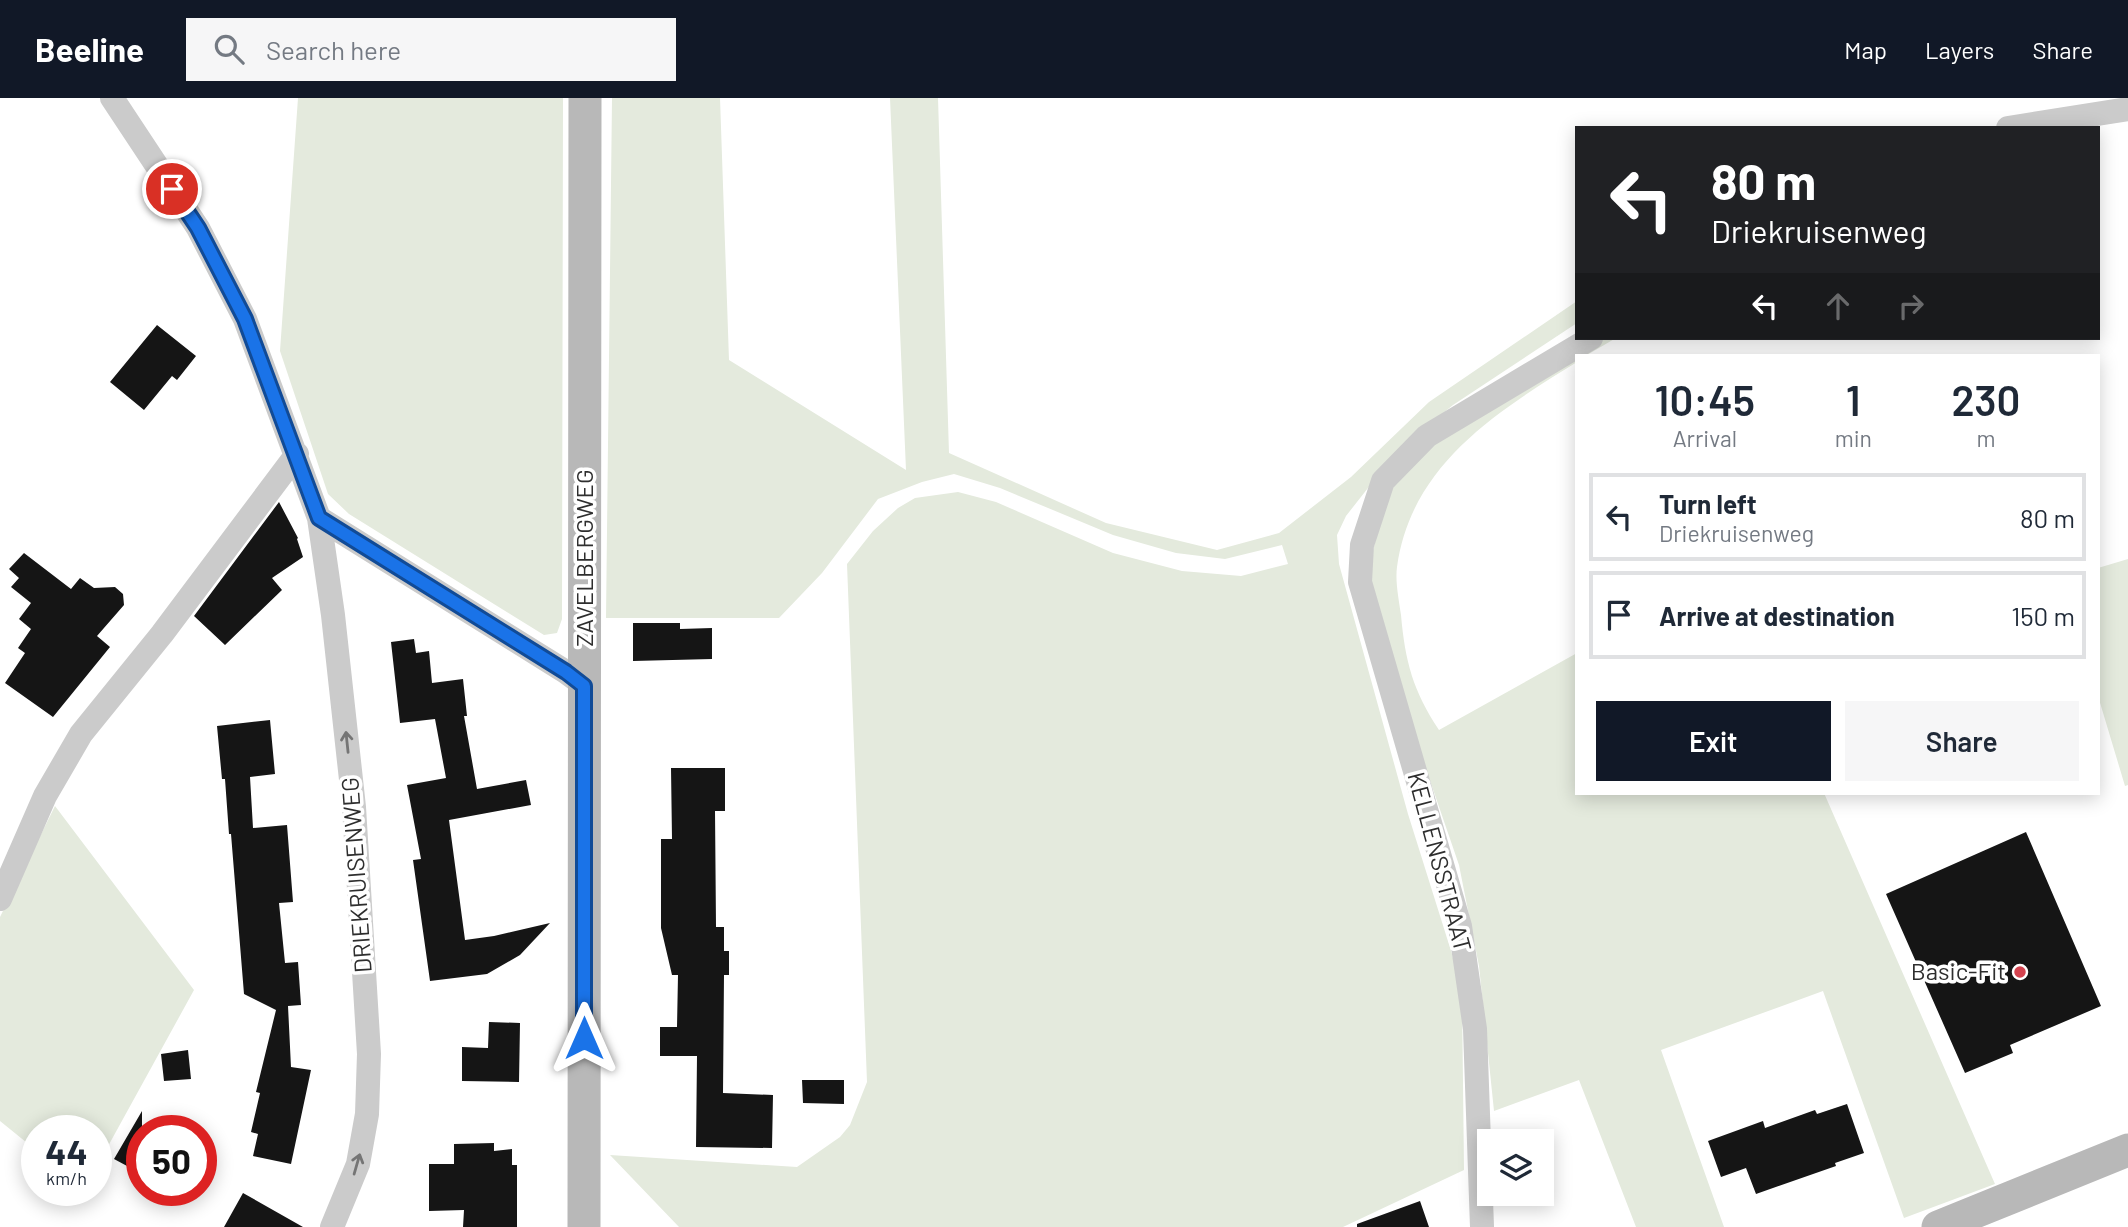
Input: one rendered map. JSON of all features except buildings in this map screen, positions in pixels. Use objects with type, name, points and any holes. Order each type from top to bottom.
[{"type":"main road","name":"ZAVELBERGWEG","points":[[584,98],[584,1227]]},
{"type":"main road","points":[[1938,1227],[2128,1150]]},
{"type":"street","name":"DRIEKRUISENWEG","points":[[112,98],[198,228],[245,319],[319,518],[354,807],[369,1054],[368,1114],[358,1164],[332,1227]]},
{"type":"street","points":[[2020,126],[2128,109]]},
{"type":"street","name":"KELLENSSTRAAT","points":[[1482,1227],[1475,1029],[1460,926],[1360,582],[1362,545],[1383,481],[1427,436],[1588,340]]},
{"type":"street","points":[[0,899],[45,796],[81,734],[162,634],[297,454]]},
{"type":"street","points":[[319,518],[566,672],[584,686]]},
{"type":"shaded area","points":[[298,98],[563,98],[562,619],[557,633],[544,635],[349,514],[328,494],[280,351]]},
{"type":"shaded area","points":[[612,98],[720,98],[729,360],[906,470],[890,98],[938,98],[949,453],[1106,523],[1217,550],[1279,533],[1351,477],[1429,402],[1575,302],[1575,324],[1453,405],[1397,451],[1346,516],[1337,535],[1339,564],[1408,814],[1452,954],[1462,997],[1464,1170],[1343,1227],[679,1227],[610,1155],[797,1167],[840,1137],[850,1125],[867,1082],[847,564],[873,531],[898,508],[915,498],[958,492],[996,502],[1113,553],[1182,571],[1241,576],[1288,564],[1282,545],[1225,559],[1176,553],[1113,535],[1000,488],[954,474],[922,482],[878,499],[822,573],[779,618],[606,618]]},
{"type":"shaded area","points":[[1581,340],[1613,340],[1589,354],[1575,354],[1575,363],[1488,422],[1439,470],[1420,499],[1405,531],[1397,567],[1403,632],[1417,689],[1439,730],[1575,654],[1575,795],[1825,795],[1995,1184],[1904,1218],[1823,991],[1661,1050],[1724,1227],[1636,1227],[1579,1080],[1494,1111],[1479,966],[1459,865],[1370,606],[1370,565],[1382,510],[1396,475],[1412,459]]},
{"type":"shaded area","points":[[2128,559],[2128,785],[2125,786],[2100,703],[2100,567]]},
{"type":"shaded area","points":[[55,806],[194,990],[112,1139],[112,1115],[21,1115],[21,1138],[0,1121],[0,917]]},
{"type":"place","name":"Basic-Fit","points":[[2020,972]]},
{"type":"route","points":[[172,189],[198,228],[245,319],[319,518],[566,672],[584,686],[584,1038]]}]
